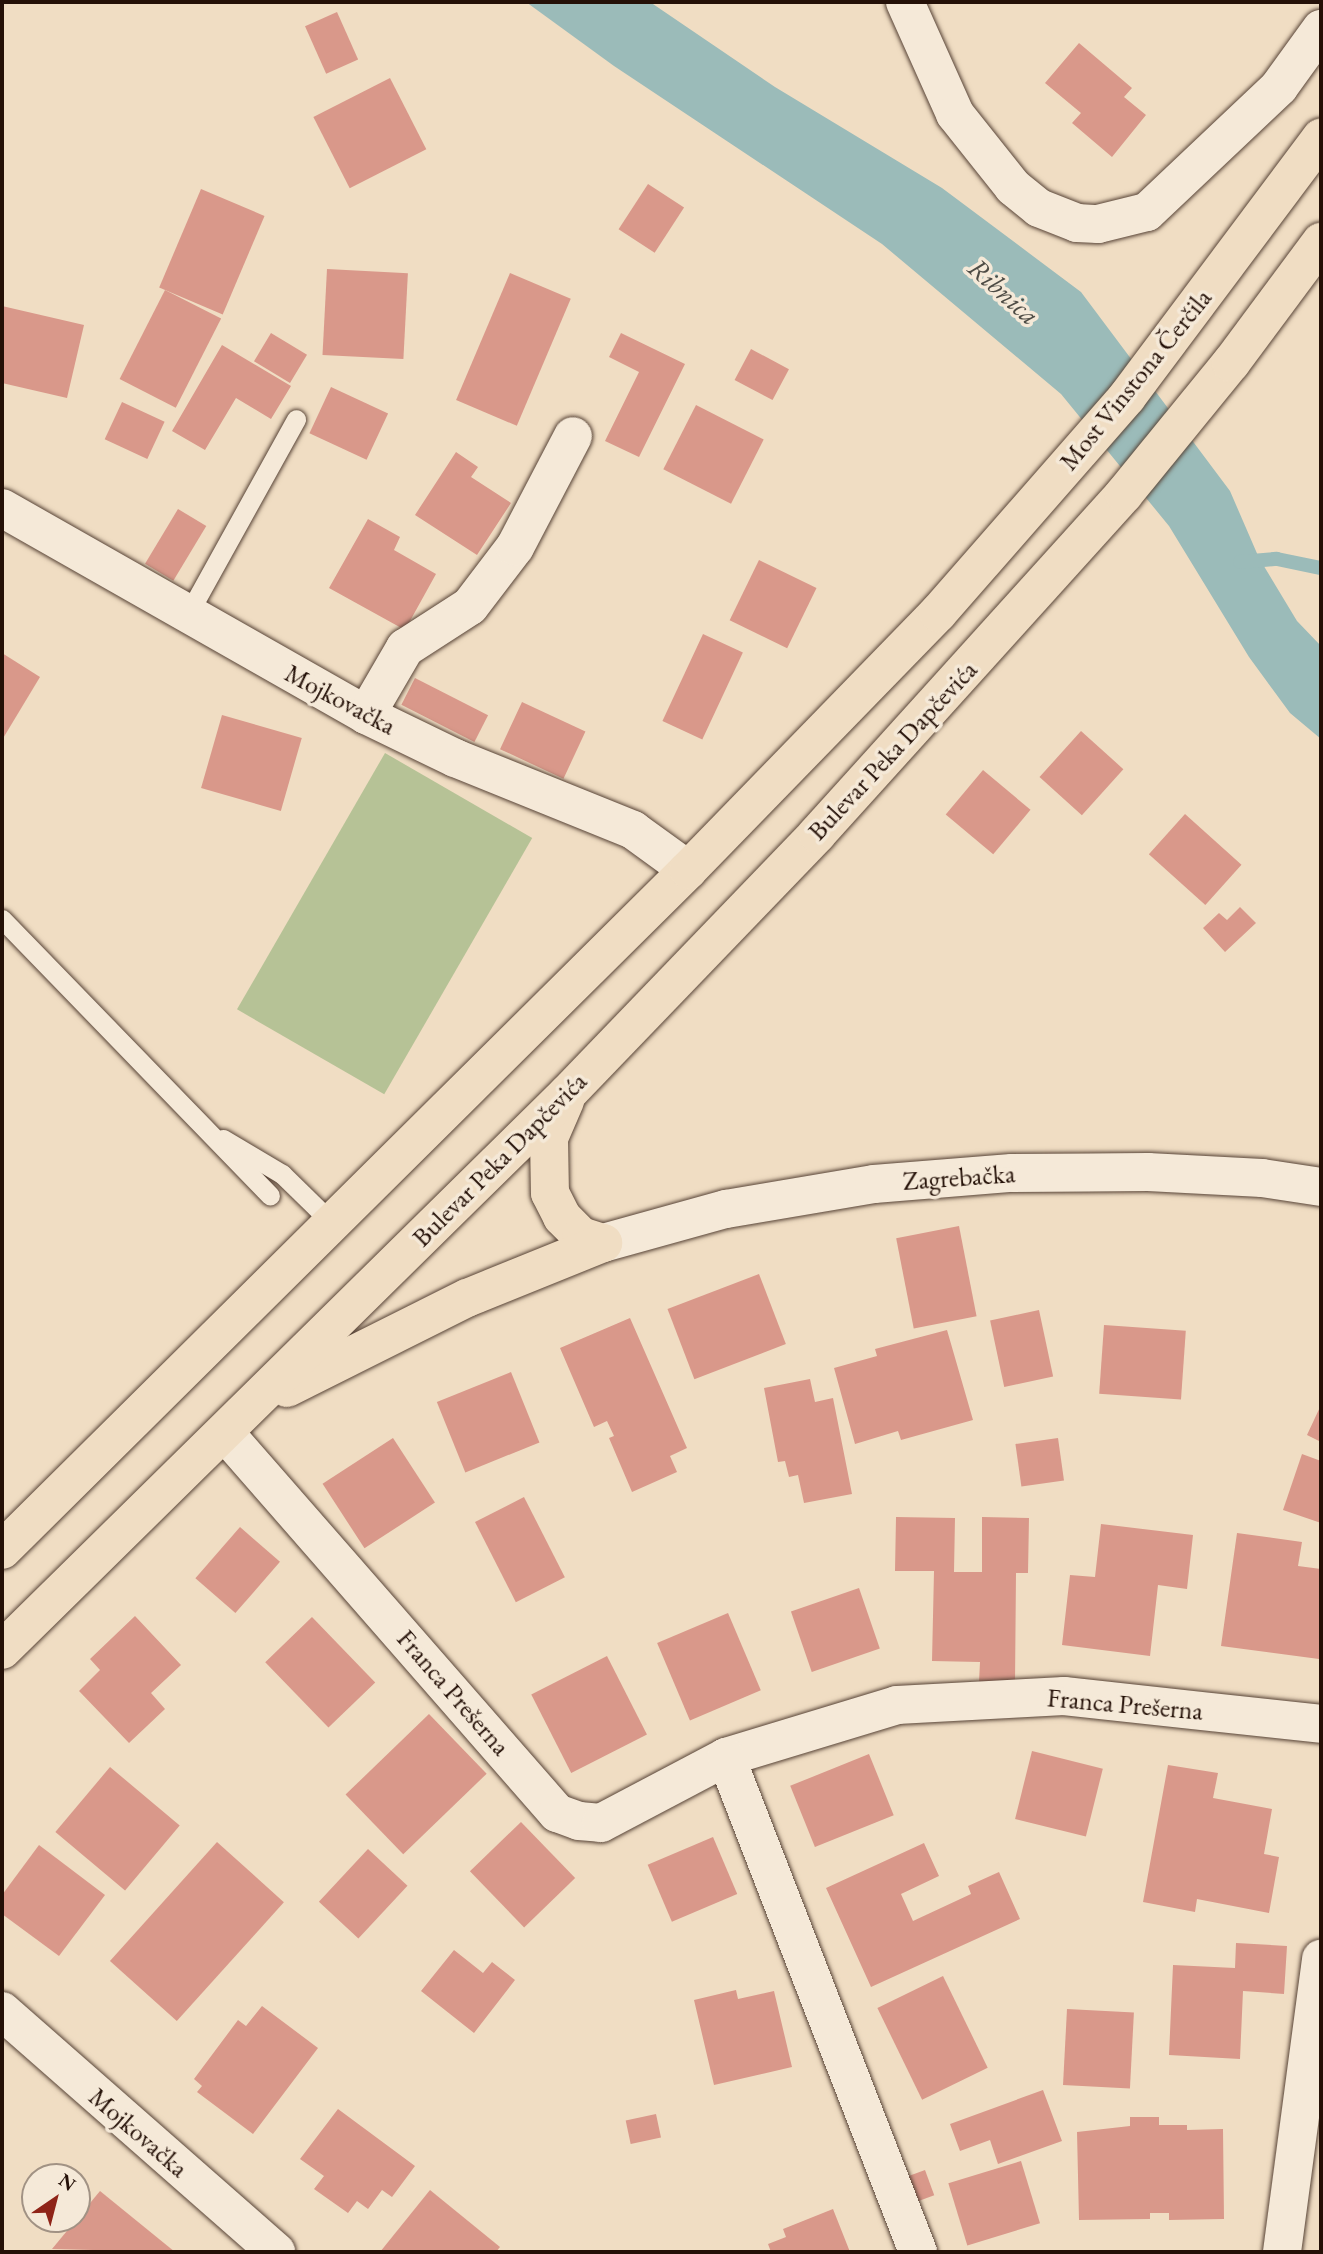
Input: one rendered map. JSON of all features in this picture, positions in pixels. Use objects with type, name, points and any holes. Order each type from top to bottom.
[{"type":"main road","name":"Most Vinstona Čerčila","points":[[688,870],[938,613],[1127,397],[1321,138]]},
{"type":"main road","name":"Bulevar Peka Dapčevića","points":[[2,1650],[568,1093],[982,654],[1178,428],[1321,242]]},
{"type":"main road","points":[[2,1550],[688,870]]},
{"type":"main road","points":[[568,1093],[549,1138],[550,1193],[562,1217],[581,1236],[603,1243]]},
{"type":"main road","points":[[251,1407],[467,1298],[603,1243]]},
{"type":"street","points":[[905,2],[955,114],[1013,187],[1039,208],[1077,223],[1098,224],[1147,212],[1279,87],[1321,29]]},
{"type":"street","points":[[366,715],[405,648],[470,607],[515,547],[573,436]]},
{"type":"street","name":"Mojkovačka","points":[[2,508],[187,616],[366,715],[480,769],[633,830],[688,870]]},
{"type":"street","name":"Zagrebačka","points":[[603,1243],[726,1209],[874,1184],[999,1174],[1148,1172],[1262,1178],[1321,1187]]},
{"type":"street","name":"Franca Prešerna","points":[[225,1433],[557,1813],[579,1821],[601,1823],[726,1757],[897,1705],[1064,1696],[1321,1724]]},
{"type":"street","points":[[726,1757],[918,2252]]},
{"type":"street","points":[[1282,2252],[1321,1959]]},
{"type":"street","name":"Mojkovačka","points":[[2,2011],[276,2252]]},
{"type":"lane","points":[[187,616],[296,419]]},
{"type":"lane","points":[[4,926],[270,1196]]},
{"type":"lane","points":[[207,1131],[282,1174],[333,1224]]},
{"type":"green space","points":[[385,753],[532,838],[384,1094],[237,1009]]},
{"type":"water","name":"Ribnica","points":[[526,2],[650,2],[775,87],[942,188],[1081,292],[1230,491],[1259,558],[1297,621],[1321,646],[1321,739],[1290,713],[1249,657],[1169,526],[1061,394],[882,244],[614,66]]},
{"type":"building","points":[[337,12],[358,60],[326,74],[305,26]]},
{"type":"building","points":[[1079,43],[1132,88],[1124,97],[1146,115],[1112,157],[1072,123],[1081,113],[1045,83]]},
{"type":"building","points":[[390,78],[426,149],[350,188],[313,117]]},
{"type":"building","points":[[648,184],[684,207],[655,253],[619,229]]},
{"type":"building","points":[[201,189],[265,216],[223,314],[159,287]]},
{"type":"building","points":[[327,269],[408,273],[403,359],[322,355]]},
{"type":"building","points":[[510,273],[571,299],[517,426],[456,400]]},
{"type":"building","points":[[165,290],[221,319],[176,408],[120,379]]},
{"type":"building","points":[[2,306],[84,325],[67,398],[2,383]]},
{"type":"building","points":[[271,333],[307,355],[290,383],[254,361]]},
{"type":"building","points":[[621,333],[685,364],[639,457],[605,441],[639,372],[609,357]]},
{"type":"building","points":[[222,345],[291,386],[271,419],[236,398],[205,450],[172,431]]},
{"type":"building","points":[[751,349],[789,369],[773,400],[735,380]]},
{"type":"building","points":[[331,387],[388,414],[367,460],[309,433]]},
{"type":"building","points":[[122,402],[165,422],[147,459],[105,439]]},
{"type":"building","points":[[696,405],[764,440],[731,504],[663,469]]},
{"type":"building","points":[[456,452],[478,467],[471,477],[511,503],[477,555],[415,515]]},
{"type":"building","points":[[178,509],[206,526],[173,581],[145,564]]},
{"type":"building","points":[[368,519],[400,537],[394,550],[436,574],[405,630],[329,588]]},
{"type":"building","points":[[759,560],[817,588],[787,648],[730,620]]},
{"type":"building","points":[[703,634],[743,653],[702,740],[662,721]]},
{"type":"building","points":[[2,653],[40,677],[2,740]]},
{"type":"building","points":[[415,678],[488,715],[474,742],[401,705]]},
{"type":"building","points":[[522,702],[585,732],[563,779],[500,749]]},
{"type":"building","points":[[222,715],[302,738],[281,811],[201,788]]},
{"type":"building","points":[[1081,731],[1123,769],[1082,815],[1040,777]]},
{"type":"building","points":[[983,770],[1030,810],[993,854],[946,814]]},
{"type":"building","points":[[1185,814],[1241,865],[1205,905],[1149,854]]},
{"type":"building","points":[[1240,907],[1256,923],[1225,952],[1203,928],[1219,913],[1227,920]]},
{"type":"building","points":[[959,1226],[977,1316],[914,1329],[896,1238]]},
{"type":"building","points":[[759,1274],[786,1344],[694,1379],[668,1309]]},
{"type":"building","points":[[1039,1310],[1053,1377],[1004,1387],[990,1320]]},
{"type":"building","points":[[630,1318],[687,1448],[670,1456],[677,1472],[632,1492],[609,1438],[614,1436],[607,1421],[594,1427],[560,1348]]},
{"type":"building","points":[[1104,1325],[1186,1331],[1181,1400],[1099,1394]]},
{"type":"building","points":[[947,1330],[973,1420],[901,1440],[898,1431],[855,1444],[834,1368],[877,1356],[875,1349]]},
{"type":"building","points":[[511,1372],[539,1442],[465,1472],[437,1402]]},
{"type":"building","points":[[810,1379],[815,1402],[833,1398],[852,1494],[804,1503],[798,1475],[789,1477],[785,1461],[778,1462],[764,1388]]},
{"type":"building","points":[[1321,1405],[1321,1442],[1307,1435]]},
{"type":"building","points":[[393,1438],[435,1503],[364,1548],[323,1484]]},
{"type":"building","points":[[1058,1438],[1064,1481],[1021,1487],[1015,1444]]},
{"type":"building","points":[[1302,1454],[1321,1461],[1321,1523],[1283,1510]]},
{"type":"building","points":[[524,1497],[565,1577],[516,1602],[475,1522]]},
{"type":"building","points":[[896,1517],[955,1518],[954,1572],[982,1572],[982,1517],[1029,1518],[1028,1573],[1016,1573],[1015,1683],[979,1682],[980,1662],[932,1661],[934,1571],[895,1571]]},
{"type":"building","points":[[1101,1524],[1193,1535],[1187,1589],[1158,1585],[1150,1656],[1062,1645],[1070,1575],[1095,1577]]},
{"type":"building","points":[[240,1527],[280,1562],[235,1613],[195,1578]]},
{"type":"building","points":[[1237,1533],[1302,1542],[1298,1566],[1321,1569],[1319,1659],[1221,1646]]},
{"type":"building","points":[[859,1588],[880,1649],[812,1672],[791,1611]]},
{"type":"building","points":[[728,1613],[761,1690],[690,1720],[657,1643]]},
{"type":"building","points":[[135,1616],[181,1665],[151,1693],[165,1709],[129,1743],[79,1691],[100,1670],[90,1659]]},
{"type":"building","points":[[312,1617],[375,1682],[328,1728],[265,1662]]},
{"type":"building","points":[[607,1656],[647,1734],[571,1773],[531,1695]]},
{"type":"building","points":[[429,1714],[487,1774],[403,1854],[346,1795]]},
{"type":"building","points":[[1032,1751],[1103,1769],[1086,1837],[1015,1819]]},
{"type":"building","points":[[869,1754],[894,1815],[815,1847],[790,1786]]},
{"type":"building","points":[[1168,1765],[1218,1773],[1213,1798],[1272,1809],[1264,1854],[1279,1857],[1269,1913],[1197,1899],[1195,1912],[1143,1902]]},
{"type":"building","points":[[110,1767],[180,1825],[125,1891],[55,1832]]},
{"type":"building","points":[[521,1822],[575,1878],[524,1927],[470,1871]]},
{"type":"building","points":[[713,1837],[737,1894],[672,1922],[648,1865]]},
{"type":"building","points":[[217,1842],[284,1902],[177,2021],[110,1961]]},
{"type":"building","points":[[924,1843],[939,1876],[901,1894],[913,1921],[971,1894],[968,1886],[999,1872],[1020,1919],[871,1987],[826,1888]]},
{"type":"building","points":[[39,1845],[105,1895],[59,1956],[2,1914],[2,1895]]},
{"type":"building","points":[[368,1849],[407,1886],[358,1938],[319,1902]]},
{"type":"building","points":[[1236,1943],[1287,1946],[1284,1994],[1243,1991],[1240,2059],[1169,2055],[1173,1965],[1235,1968]]},
{"type":"building","points":[[454,1950],[483,1973],[492,1962],[515,1980],[474,2033],[421,1991]]},
{"type":"building","points":[[943,1976],[988,2068],[922,2100],[877,2008]]},
{"type":"building","points":[[736,1990],[738,1999],[774,1991],[792,2067],[714,2085],[694,2000]]},
{"type":"building","points":[[262,2006],[318,2048],[253,2134],[197,2092],[202,2086],[194,2079],[238,2020],[246,2026]]},
{"type":"building","points":[[1067,2009],[1134,2013],[1130,2088],[1063,2085]]},
{"type":"building","points":[[1043,2090],[1062,2141],[998,2164],[990,2140],[960,2151],[950,2124]]},
{"type":"building","points":[[338,2109],[415,2166],[392,2197],[382,2190],[368,2209],[357,2201],[348,2213],[314,2189],[324,2176],[300,2159]]},
{"type":"building","points":[[656,2114],[661,2137],[631,2144],[626,2120]]},
{"type":"building","points":[[1130,2117],[1159,2117],[1159,2125],[1187,2125],[1187,2130],[1223,2129],[1224,2219],[1169,2220],[1169,2213],[1150,2213],[1150,2219],[1079,2220],[1077,2132],[1130,2126]]},
{"type":"building","points":[[1021,2161],[1040,2223],[967,2245],[948,2183]]},
{"type":"building","points":[[925,2170],[934,2195],[910,2204],[901,2179]]},
{"type":"building","points":[[430,2190],[500,2247],[496,2252],[380,2252]]},
{"type":"building","points":[[100,2191],[175,2252],[52,2249],[65,2233],[91,2233],[91,2202]]},
{"type":"building","points":[[833,2209],[850,2252],[771,2252],[768,2244],[786,2237],[783,2229]]},
{"type":"waterway","points":[[1240,562],[1277,559],[1321,568]]}]
